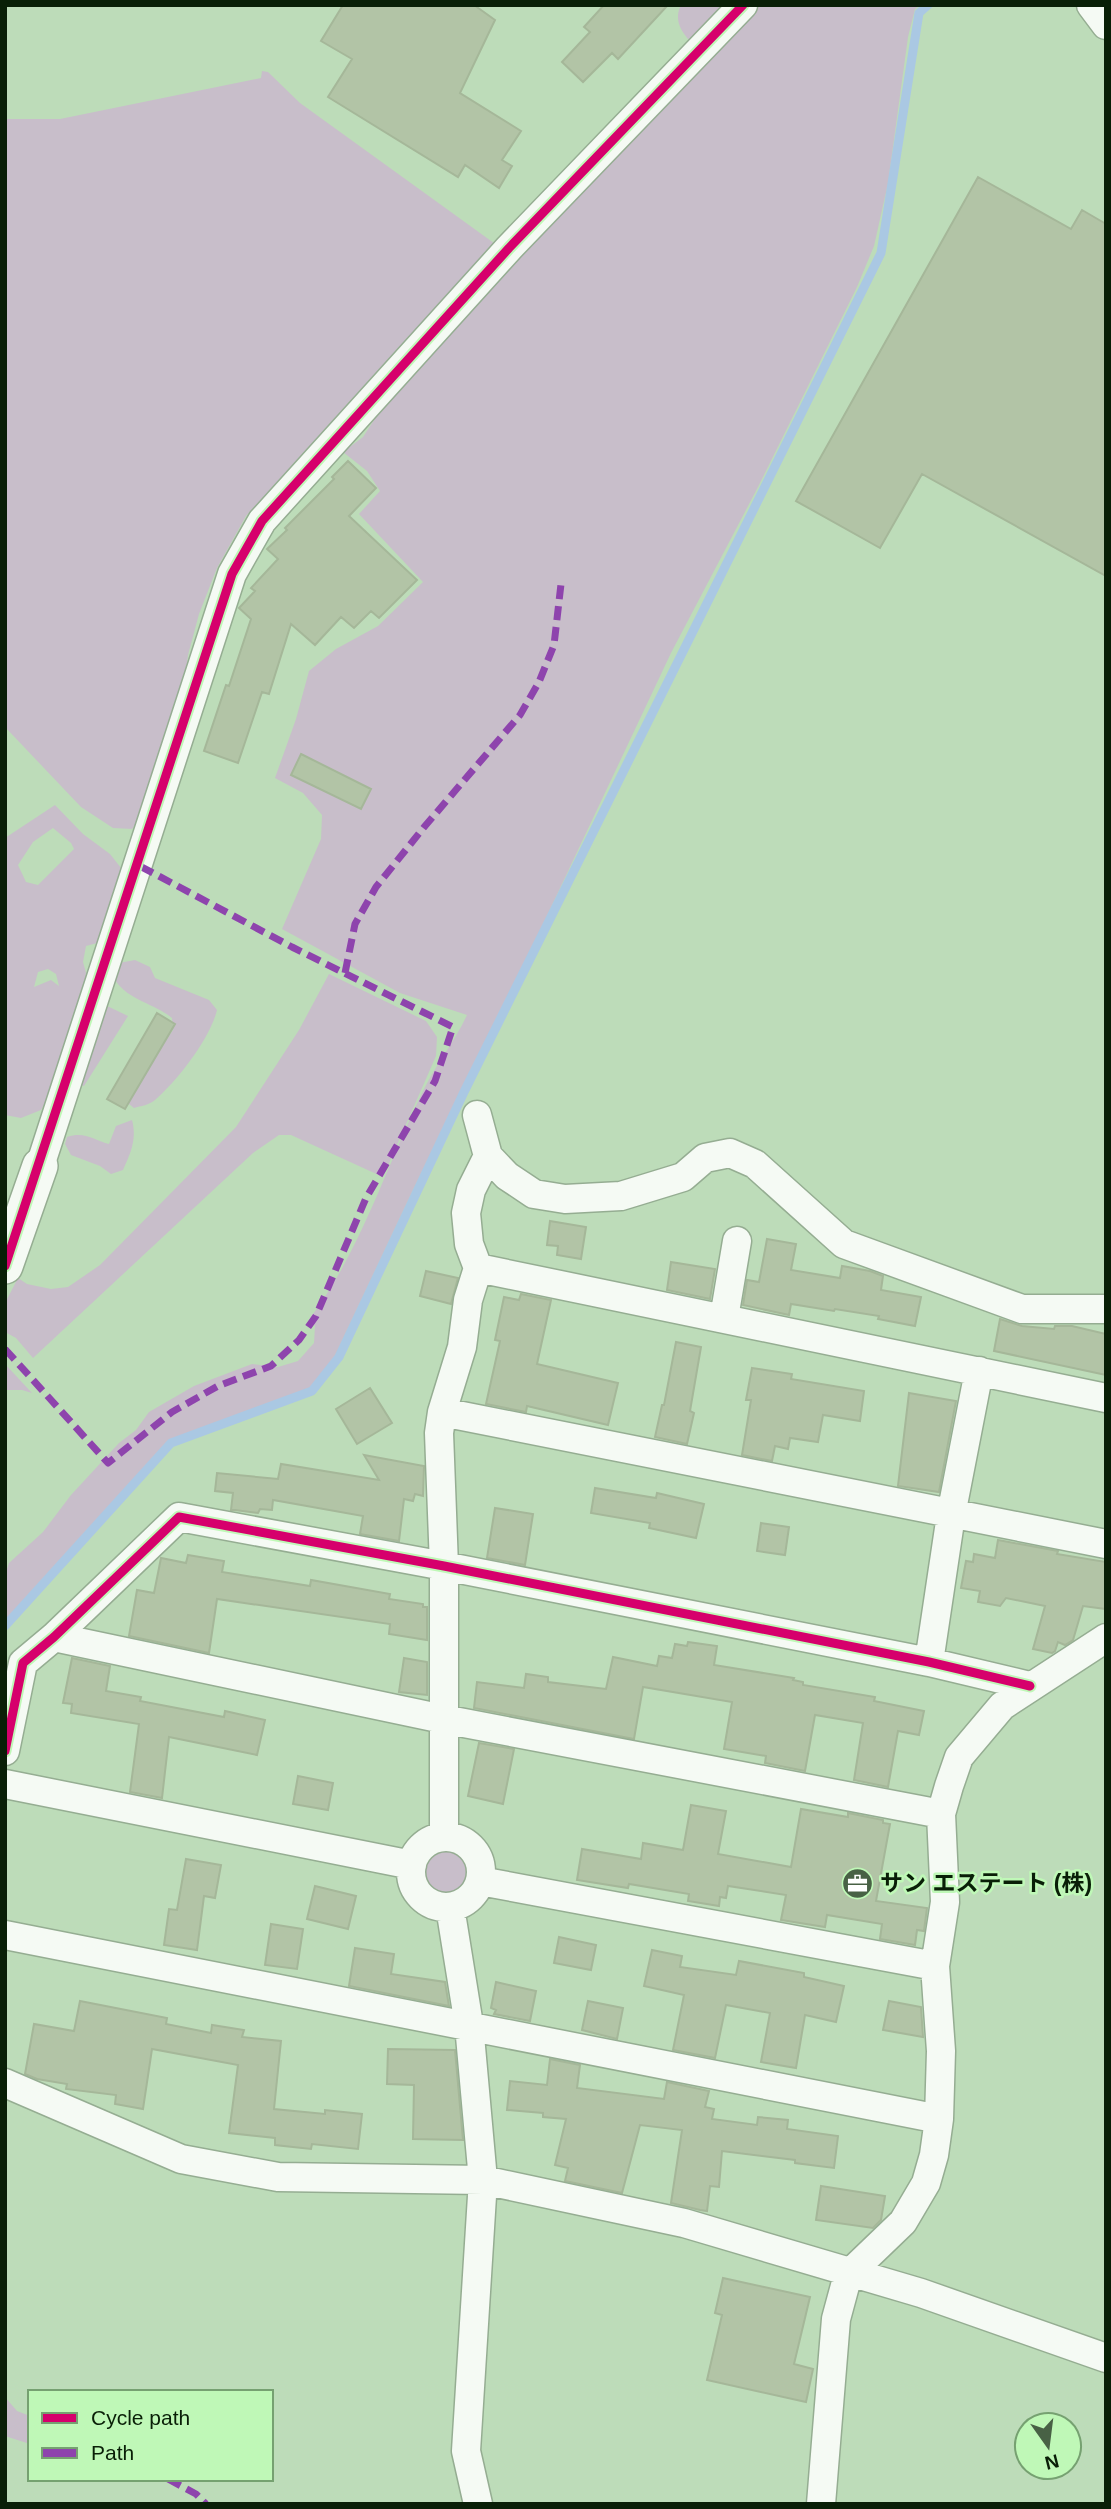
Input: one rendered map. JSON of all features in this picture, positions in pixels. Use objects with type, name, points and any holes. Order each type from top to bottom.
[{"type":"street","points":[[5,1266],[232,574],[262,522],[509,248],[743,5]]},
{"type":"street","points":[[1091,5],[1106,24]]},
{"type":"street","points":[[477,1115],[488,1156],[508,1176],[534,1194],[565,1199],[621,1196],[682,1177],[705,1158],[730,1153],[755,1164],[844,1244],[1023,1309],[1106,1309]]},
{"type":"street","points":[[444,1837],[444,1566],[439,1433],[442,1412],[462,1347],[468,1300],[478,1268],[469,1244],[466,1213],[471,1190],[488,1156]]},
{"type":"street","points":[[724,1318],[737,1241]]},
{"type":"street","points":[[478,1268],[1106,1398]]},
{"type":"street","points":[[929,1662],[951,1515],[979,1371]]},
{"type":"street","points":[[442,1412],[1106,1544]]},
{"type":"street","points":[[5,1751],[23,1663],[54,1637],[179,1517],[444,1566],[929,1662],[1030,1686]]},
{"type":"street","points":[[54,1637],[443,1719],[941,1814]]},
{"type":"street","points":[[821,2504],[836,2319],[846,2282],[852,2271],[904,2222],[926,2183],[934,2155],[939,2119],[942,2051],[935,1966],[945,1902],[941,1814],[959,1757],[1002,1706],[1106,1638]]},
{"type":"street","points":[[5,1784],[412,1865]]},
{"type":"street","points":[[444,1837],[455,1838],[473,1849],[479,1858],[480,1881],[469,1898],[450,1907],[429,1902],[420,1895],[414,1886],[412,1865],[423,1846],[444,1837]]},
{"type":"street","points":[[480,1881],[935,1966]]},
{"type":"street","points":[[450,1907],[469,2025],[483,2180],[466,2451],[478,2504]]},
{"type":"street","points":[[5,1936],[939,2119]]},
{"type":"street","points":[[5,2083],[181,2159],[278,2177],[483,2180],[684,2223],[852,2271],[1106,2358]]},
{"type":"shaded area","points":[[681,5],[725,5],[690,41],[679,24]]},
{"type":"shaded area","points":[[752,5],[920,5],[915,9],[908,37],[888,183],[874,246],[857,287],[758,487],[671,653],[334,1358],[310,1388],[170,1441],[5,1623],[5,1575],[9,1563],[43,1532],[71,1495],[119,1443],[136,1430],[149,1412],[194,1386],[252,1364],[278,1367],[298,1361],[314,1343],[315,1326],[310,1318],[344,1265],[424,1089],[467,1015],[400,993],[282,929],[321,839],[322,815],[303,793],[275,778],[296,719],[309,671],[336,649],[378,626],[423,582],[359,514],[380,491],[367,471],[343,452],[363,437],[389,397]]},
{"type":"shaded area","points":[[262,71],[268,72],[300,103],[498,246],[408,337],[246,516],[217,568],[199,614],[188,655],[180,717],[144,813],[132,829],[113,828],[81,807],[5,727],[5,119],[60,119],[261,78]]},
{"type":"shaded area","points":[[55,805],[83,834],[110,854],[125,873],[101,942],[86,946],[83,962],[86,973],[81,1002],[56,1084],[41,1110],[21,1118],[5,1115],[5,838]],"holes":[[[53,828],[71,843],[74,849],[38,885],[26,882],[18,865],[33,842]],[[48,969],[56,974],[59,986],[51,980],[34,987],[38,972]]]},
{"type":"shaded area","points":[[135,960],[150,967],[155,978],[209,1000],[217,1010],[200,1046],[173,1082],[153,1102],[134,1108],[129,1104],[128,1095],[173,1030],[172,1018],[127,993],[115,980],[119,963]]},
{"type":"shaded area","points":[[329,974],[426,1021],[437,1037],[436,1056],[383,1177],[291,1135],[279,1135],[253,1153],[33,1358],[16,1338],[5,1332],[5,1303],[18,1278],[27,1284],[51,1289],[68,1287],[100,1265],[236,1127],[299,1030]]},
{"type":"shaded area","points":[[103,1004],[128,1016],[84,1086],[73,1082]]},
{"type":"shaded area","points":[[132,1120],[131,1151],[123,1170],[111,1174],[100,1166],[71,1155],[65,1144],[67,1137],[79,1135],[109,1144],[116,1126]]},
{"type":"shaded area","points":[[5,1364],[32,1393],[5,1390]]},
{"type":"shaded area","points":[[446,1851],[462,1857],[468,1873],[462,1889],[446,1895],[430,1889],[424,1873],[430,1857]]},
{"type":"shaded area","points":[[5,2397],[17,2411],[28,2415],[28,2443],[5,2436]]},
{"type":"building","points":[[343,5],[474,5],[495,20],[460,93],[521,131],[502,160],[512,166],[499,188],[465,165],[458,177],[328,97],[352,59],[321,41]]},
{"type":"building","points":[[604,5],[668,5],[618,59],[612,53],[583,82],[562,62],[590,32],[584,27]]},
{"type":"building","points":[[978,177],[1071,229],[1082,210],[1106,224],[1106,576],[922,474],[880,548],[796,501]]},
{"type":"building","points":[[348,461],[376,488],[349,516],[417,580],[379,618],[371,611],[354,628],[341,617],[315,645],[291,624],[269,694],[262,692],[238,763],[204,751],[251,619],[239,608],[255,591],[251,588],[278,559],[267,549]]},
{"type":"building","points":[[301,754],[371,789],[361,809],[291,775]]},
{"type":"building","points":[[157,1013],[175,1024],[125,1109],[107,1099]]},
{"type":"building","points":[[550,1221],[586,1227],[581,1259],[557,1255],[558,1246],[547,1245]]},
{"type":"building","points":[[767,1239],[796,1244],[791,1270],[840,1278],[842,1266],[870,1271],[883,1276],[881,1290],[921,1297],[915,1326],[878,1319],[879,1316],[835,1309],[834,1311],[791,1304],[789,1315],[743,1305],[747,1280],[759,1282]]},
{"type":"building","points":[[671,1262],[715,1269],[710,1299],[667,1290]]},
{"type":"building","points":[[426,1271],[458,1278],[451,1304],[420,1296]]},
{"type":"building","points":[[521,1294],[551,1300],[537,1364],[618,1383],[608,1425],[527,1406],[526,1412],[486,1404],[500,1341],[495,1340],[504,1297],[519,1300]]},
{"type":"building","points":[[1000,1319],[1022,1326],[1054,1329],[1055,1326],[1072,1326],[1106,1334],[1106,1375],[994,1351]]},
{"type":"building","points":[[676,1342],[701,1347],[690,1411],[694,1413],[687,1444],[655,1437]]},
{"type":"building","points":[[752,1368],[792,1374],[791,1379],[864,1391],[860,1421],[823,1415],[818,1442],[790,1438],[788,1449],[775,1446],[772,1461],[742,1455],[751,1400],[746,1400]]},
{"type":"building","points":[[370,1388],[392,1423],[357,1444],[336,1409]]},
{"type":"building","points":[[909,1393],[956,1401],[939,1492],[898,1486]]},
{"type":"building","points":[[364,1455],[424,1466],[423,1496],[415,1494],[413,1501],[404,1499],[399,1541],[360,1534],[363,1516],[273,1500],[272,1510],[260,1509],[258,1513],[231,1510],[233,1493],[215,1491],[217,1473],[278,1479],[281,1464],[379,1480]]},
{"type":"building","points":[[595,1488],[656,1498],[657,1493],[704,1504],[696,1538],[649,1528],[650,1523],[591,1513]]},
{"type":"building","points":[[495,1508],[533,1514],[525,1565],[487,1558]]},
{"type":"building","points":[[761,1523],[789,1527],[785,1555],[757,1551]]},
{"type":"building","points":[[998,1540],[1106,1562],[1106,1609],[1083,1606],[1073,1640],[1065,1645],[1058,1642],[1052,1653],[1033,1649],[1045,1606],[1006,1598],[1000,1606],[978,1602],[980,1591],[961,1588],[966,1561],[973,1562],[974,1554],[995,1558]]},
{"type":"building","points":[[188,1555],[224,1561],[222,1572],[310,1586],[311,1580],[390,1594],[389,1599],[423,1604],[423,1607],[427,1607],[427,1640],[389,1634],[390,1624],[217,1599],[209,1653],[129,1636],[137,1590],[154,1593],[161,1558],[186,1563]]},
{"type":"building","points":[[688,1642],[717,1646],[714,1665],[794,1678],[793,1680],[803,1682],[803,1685],[875,1697],[874,1701],[924,1711],[919,1735],[898,1731],[888,1787],[854,1780],[863,1723],[815,1715],[805,1771],[765,1763],[766,1756],[724,1749],[732,1702],[643,1687],[634,1739],[474,1708],[477,1682],[524,1688],[526,1674],[548,1677],[548,1682],[606,1689],[613,1657],[657,1666],[659,1656],[672,1658],[675,1644],[687,1646]]},
{"type":"building","points":[[72,1658],[110,1666],[106,1691],[141,1697],[140,1701],[224,1717],[225,1711],[265,1720],[257,1755],[169,1737],[162,1798],[130,1792],[139,1724],[71,1713],[72,1704],[63,1703]]},
{"type":"building","points":[[404,1658],[427,1662],[427,1695],[399,1692]]},
{"type":"building","points":[[479,1743],[514,1749],[503,1804],[468,1796]]},
{"type":"building","points":[[298,1776],[333,1783],[328,1810],[293,1804]]},
{"type":"building","points":[[691,1805],[726,1811],[718,1854],[791,1867],[801,1809],[848,1817],[848,1813],[883,1820],[883,1823],[890,1824],[876,1901],[927,1908],[924,1931],[917,1930],[915,1945],[880,1939],[882,1924],[827,1915],[825,1927],[781,1920],[786,1895],[728,1886],[726,1898],[720,1897],[719,1906],[688,1901],[689,1894],[629,1884],[628,1888],[577,1880],[582,1849],[641,1859],[643,1843],[683,1850]]},
{"type":"building","points":[[186,1859],[221,1865],[215,1898],[204,1896],[197,1950],[164,1945],[169,1909],[177,1910]]},
{"type":"building","points":[[315,1886],[356,1896],[348,1929],[307,1919]]},
{"type":"building","points":[[271,1924],[303,1929],[297,1969],[265,1965]]},
{"type":"building","points":[[559,1937],[596,1945],[591,1970],[554,1963]]},
{"type":"building","points":[[355,1948],[394,1954],[391,1974],[445,1982],[449,2006],[349,1986]]},
{"type":"building","points":[[652,1950],[682,1956],[680,1967],[736,1975],[739,1961],[804,1973],[804,1977],[844,1986],[836,2022],[805,2015],[796,2068],[761,2062],[770,2013],[726,2005],[715,2058],[673,2050],[684,1995],[644,1986]]},
{"type":"building","points":[[496,1982],[536,1991],[530,2021],[494,2014],[496,2010],[491,2008]]},
{"type":"building","points":[[80,2001],[167,2018],[166,2024],[211,2033],[212,2025],[244,2030],[242,2037],[281,2041],[274,2109],[362,2114],[358,2149],[312,2144],[311,2149],[275,2145],[275,2138],[229,2133],[238,2065],[152,2049],[143,2109],[115,2104],[116,2095],[66,2089],[67,2084],[25,2074],[34,2024],[74,2031]]},
{"type":"building","points":[[588,2001],[623,2008],[617,2039],[582,2030]]},
{"type":"building","points":[[889,2001],[921,2007],[923,2037],[883,2030]]},
{"type":"building","points":[[388,2049],[455,2050],[463,2140],[413,2139],[414,2085],[387,2084]]},
{"type":"building","points":[[550,2059],[580,2065],[577,2088],[664,2099],[667,2082],[709,2091],[705,2107],[714,2109],[712,2119],[757,2125],[758,2117],[788,2120],[787,2129],[838,2136],[834,2168],[722,2151],[719,2187],[710,2186],[707,2211],[700,2210],[671,2203],[682,2130],[640,2125],[622,2193],[565,2181],[568,2168],[555,2165],[566,2119],[543,2117],[543,2113],[507,2110],[510,2081],[547,2085]]},
{"type":"building","points":[[821,2186],[885,2196],[881,2220],[873,2228],[816,2220]]},
{"type":"building","points":[[723,2278],[810,2297],[794,2364],[813,2369],[806,2402],[707,2380],[722,2315],[715,2313]]},
{"type":"waterway","points":[[5,1626],[171,1443],[312,1391],[339,1357],[464,1092],[881,253],[919,13],[928,5]]},
{"type":"marked path","points":[[345,973],[355,924],[376,887],[520,715],[539,682],[554,645],[561,584]]},
{"type":"marked path","points":[[5,1349],[108,1463],[172,1412],[218,1386],[271,1366],[299,1340],[316,1316],[366,1198],[435,1081],[453,1027],[292,947],[138,865]]},
{"type":"marked path","points":[[172,2481],[196,2494],[206,2504]]},
{"type":"cycle path","points":[[5,1266],[232,574],[262,521],[509,248],[743,5]]},
{"type":"cycle path","points":[[5,1751],[23,1663],[54,1637],[179,1517],[444,1566],[929,1662],[1030,1686]]},
{"type":"place","name":"サン エステート (株)","points":[[857,1883]]}]
